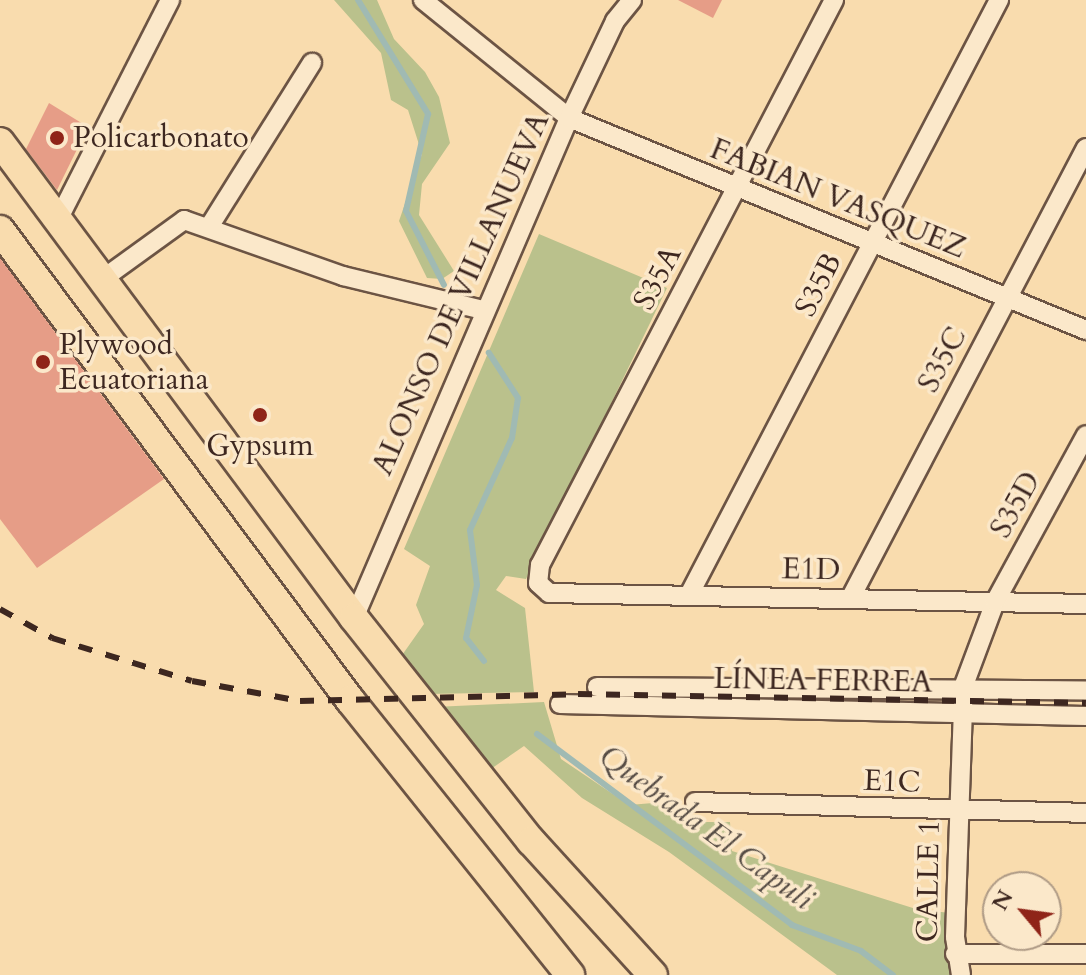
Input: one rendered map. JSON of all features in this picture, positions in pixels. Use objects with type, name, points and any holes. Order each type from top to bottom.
[{"type":"main road","points":[[0,142],[354,618],[531,841],[653,975]]},
{"type":"main road","points":[[0,230],[350,700],[570,975]]},
{"type":"street","points":[[59,218],[170,0]]},
{"type":"street","name":"FABIAN VASQUEZ","points":[[423,0],[569,118],[1086,330]]},
{"type":"street","name":"ALONSO DE VILLANUEVA","points":[[354,618],[482,310],[615,21],[632,0]]},
{"type":"street","name":"S35A","points":[[538,583],[540,565],[834,0]]},
{"type":"street","name":"S35B","points":[[689,595],[999,0]]},
{"type":"street","points":[[209,227],[312,63]]},
{"type":"street","name":"S35C","points":[[850,599],[1086,148]]},
{"type":"street","points":[[104,278],[184,220],[343,276],[482,310]]},
{"type":"street","name":"S35D","points":[[995,602],[1086,435]]},
{"type":"street","name":"E1D","points":[[538,583],[549,593],[1086,604]]},
{"type":"street","name":"CALLE 1","points":[[961,975],[955,954],[959,712],[964,685],[995,602]]},
{"type":"street","name":"LÍNEA FERREA","points":[[597,687],[964,685],[1086,690]]},
{"type":"street","name":"LÍNEA FERREA","points":[[560,704],[1086,716]]},
{"type":"street","name":"E1C","points":[[695,802],[958,812],[1086,813]]},
{"type":"street","points":[[955,954],[1086,954]]},
{"type":"green space","points":[[334,0],[377,0],[394,39],[425,72],[439,97],[450,143],[422,184],[419,215],[454,271],[442,279],[427,278],[399,221],[422,154],[408,110],[391,100],[381,53]]},
{"type":"green space","points":[[539,234],[667,288],[526,579],[506,576],[496,590],[525,608],[534,692],[428,694],[400,658],[424,624],[416,605],[430,566],[404,549]]},
{"type":"green space","points":[[544,702],[561,759],[629,805],[665,802],[686,822],[730,822],[732,851],[916,909],[950,913],[951,975],[837,975],[669,852],[582,798],[524,746],[488,771],[434,707]]},
{"type":"building","points":[[678,0],[722,0],[713,18]]},
{"type":"building","name":"Policarbonato","points":[[49,103],[88,127],[57,190],[26,149]]},
{"type":"building","name":"Plywood Ecuatoriana","points":[[0,258],[164,479],[37,568],[0,519]]},
{"type":"waterway","name":"Quebrada El Capuli","points":[[358,0],[428,114],[406,211],[444,285]]},
{"type":"waterway","name":"Quebrada El Capuli","points":[[484,661],[466,638],[477,585],[470,530],[512,438],[518,398],[489,353]]},
{"type":"waterway","name":"Quebrada El Capuli","points":[[537,734],[792,925],[861,951],[893,975]]},
{"type":"railway","points":[[0,609],[52,638],[192,681],[300,701],[578,694],[1086,703]]},
{"type":"place","name":"Policarbonato","points":[[57,138]]},
{"type":"place","name":"Plywood Ecuatoriana","points":[[43,362]]},
{"type":"place","name":"Gypsum","points":[[260,415]]}]
